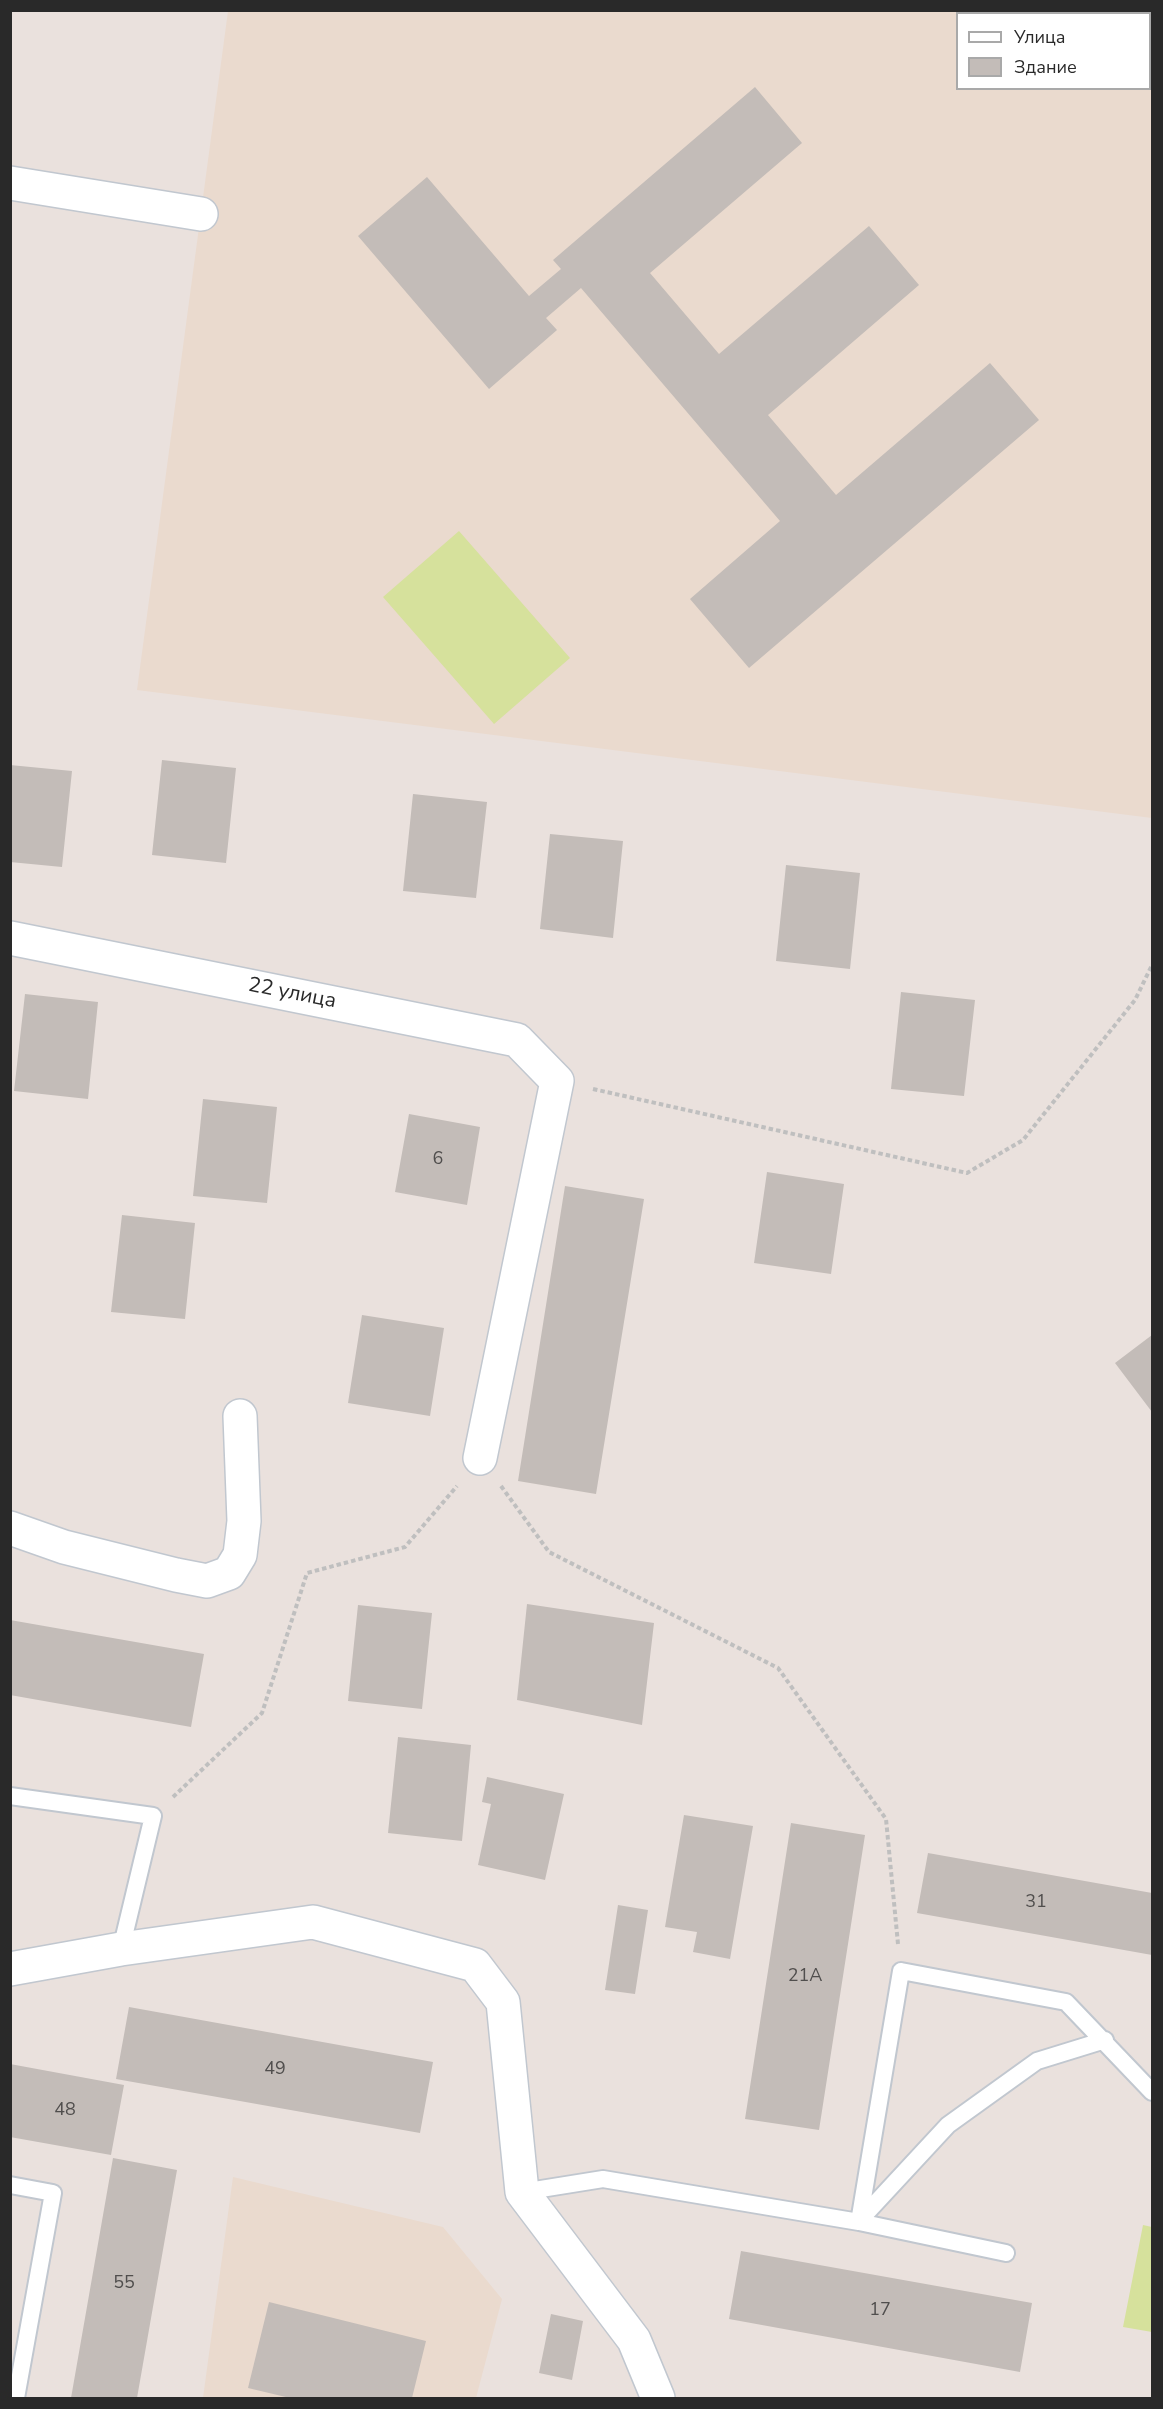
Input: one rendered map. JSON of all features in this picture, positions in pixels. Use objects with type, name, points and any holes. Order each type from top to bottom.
[{"type":"street","points":[[10,183],[201,214]]},
{"type":"street","name":"22 улица","points":[[10,938],[517,1040],[557,1081]]},
{"type":"street","points":[[480,1458],[557,1081]]},
{"type":"street","points":[[10,1528],[64,1547],[176,1575],[207,1581],[229,1573],[240,1556],[244,1521],[240,1416]]},
{"type":"street","points":[[10,1969],[121,1949],[313,1922],[474,1965],[503,2002],[522,2192],[634,2340],[658,2398]]},
{"type":"lane","points":[[10,1796],[153,1816],[121,1949]]},
{"type":"lane","points":[[859,2222],[901,1971],[1066,2002],[1105,2040],[1152,2092]]},
{"type":"lane","points":[[859,2222],[948,2125],[1037,2061],[1105,2040]]},
{"type":"lane","points":[[522,2192],[603,2179],[859,2222],[1006,2253]]},
{"type":"lane","points":[[10,2186],[53,2193],[16,2398]]},
{"type":"path","points":[[557,1081],[967,1173],[1023,1140],[1135,1000],[1152,964]]},
{"type":"path","points":[[153,1816],[262,1713],[307,1573],[405,1546],[480,1458],[549,1552],[777,1668],[886,1819],[901,1971]]},
{"type":"shaded area","points":[[228,11],[1152,11],[1152,818],[137,690]]},
{"type":"shaded area","points":[[233,2177],[443,2227],[502,2299],[476,2398],[203,2398]]},
{"type":"green space","points":[[459,531],[570,658],[494,724],[383,597]]},
{"type":"green space","points":[[1143,2225],[1152,2227],[1152,2332],[1123,2327]]},
{"type":"building","points":[[755,87],[802,143],[650,273],[719,354],[869,226],[919,285],[768,415],[836,495],[990,363],[1039,420],[749,668],[690,599],[780,521],[581,288],[546,318],[557,330],[489,389],[358,236],[427,177],[529,296],[561,269],[553,260]]},
{"type":"building","points":[[162,760],[236,768],[226,863],[152,855]]},
{"type":"building","points":[[10,765],[72,771],[62,867],[10,862]]},
{"type":"building","points":[[413,794],[487,802],[476,898],[403,891]]},
{"type":"building","points":[[550,834],[623,841],[613,938],[540,929]]},
{"type":"building","points":[[786,865],[860,873],[850,969],[776,961]]},
{"type":"building","points":[[901,992],[975,1000],[964,1096],[891,1089]]},
{"type":"building","points":[[25,994],[98,1002],[88,1099],[14,1091]]},
{"type":"building","points":[[203,1099],[277,1107],[267,1203],[193,1196]]},
{"type":"building","points":[[409,1114],[480,1127],[467,1205],[395,1192]]},
{"type":"building","points":[[767,1172],[844,1184],[831,1274],[754,1263]]},
{"type":"building","points":[[565,1186],[644,1199],[596,1494],[518,1481]]},
{"type":"building","points":[[122,1215],[195,1223],[185,1319],[111,1312]]},
{"type":"building","points":[[362,1315],[444,1328],[430,1416],[348,1403]]},
{"type":"building","points":[[1152,1335],[1152,1412],[1115,1363]]},
{"type":"building","points":[[527,1604],[654,1623],[642,1725],[517,1700]]},
{"type":"building","points":[[358,1605],[432,1613],[422,1709],[348,1701]]},
{"type":"building","points":[[10,1620],[204,1654],[191,1727],[10,1695]]},
{"type":"building","points":[[398,1737],[471,1745],[462,1841],[388,1833]]},
{"type":"building","points":[[487,1777],[564,1794],[545,1880],[478,1865],[491,1804],[482,1802]]},
{"type":"building","points":[[684,1815],[753,1826],[730,1959],[693,1952],[697,1932],[665,1927]]},
{"type":"building","points":[[791,1823],[865,1835],[819,2130],[745,2119]]},
{"type":"building","points":[[928,1853],[1152,1893],[1152,1955],[917,1913]]},
{"type":"building","points":[[618,1905],[648,1910],[635,1994],[605,1990]]},
{"type":"building","points":[[129,2007],[433,2062],[420,2133],[116,2079]]},
{"type":"building","points":[[10,2064],[124,2085],[111,2155],[10,2137]]},
{"type":"building","points":[[113,2158],[177,2170],[137,2398],[71,2398]]},
{"type":"building","points":[[741,2251],[1032,2303],[1020,2372],[729,2319]]},
{"type":"building","points":[[269,2302],[426,2341],[412,2398],[290,2398],[248,2388]]},
{"type":"building","points":[[551,2314],[583,2321],[572,2380],[539,2373]]}]
